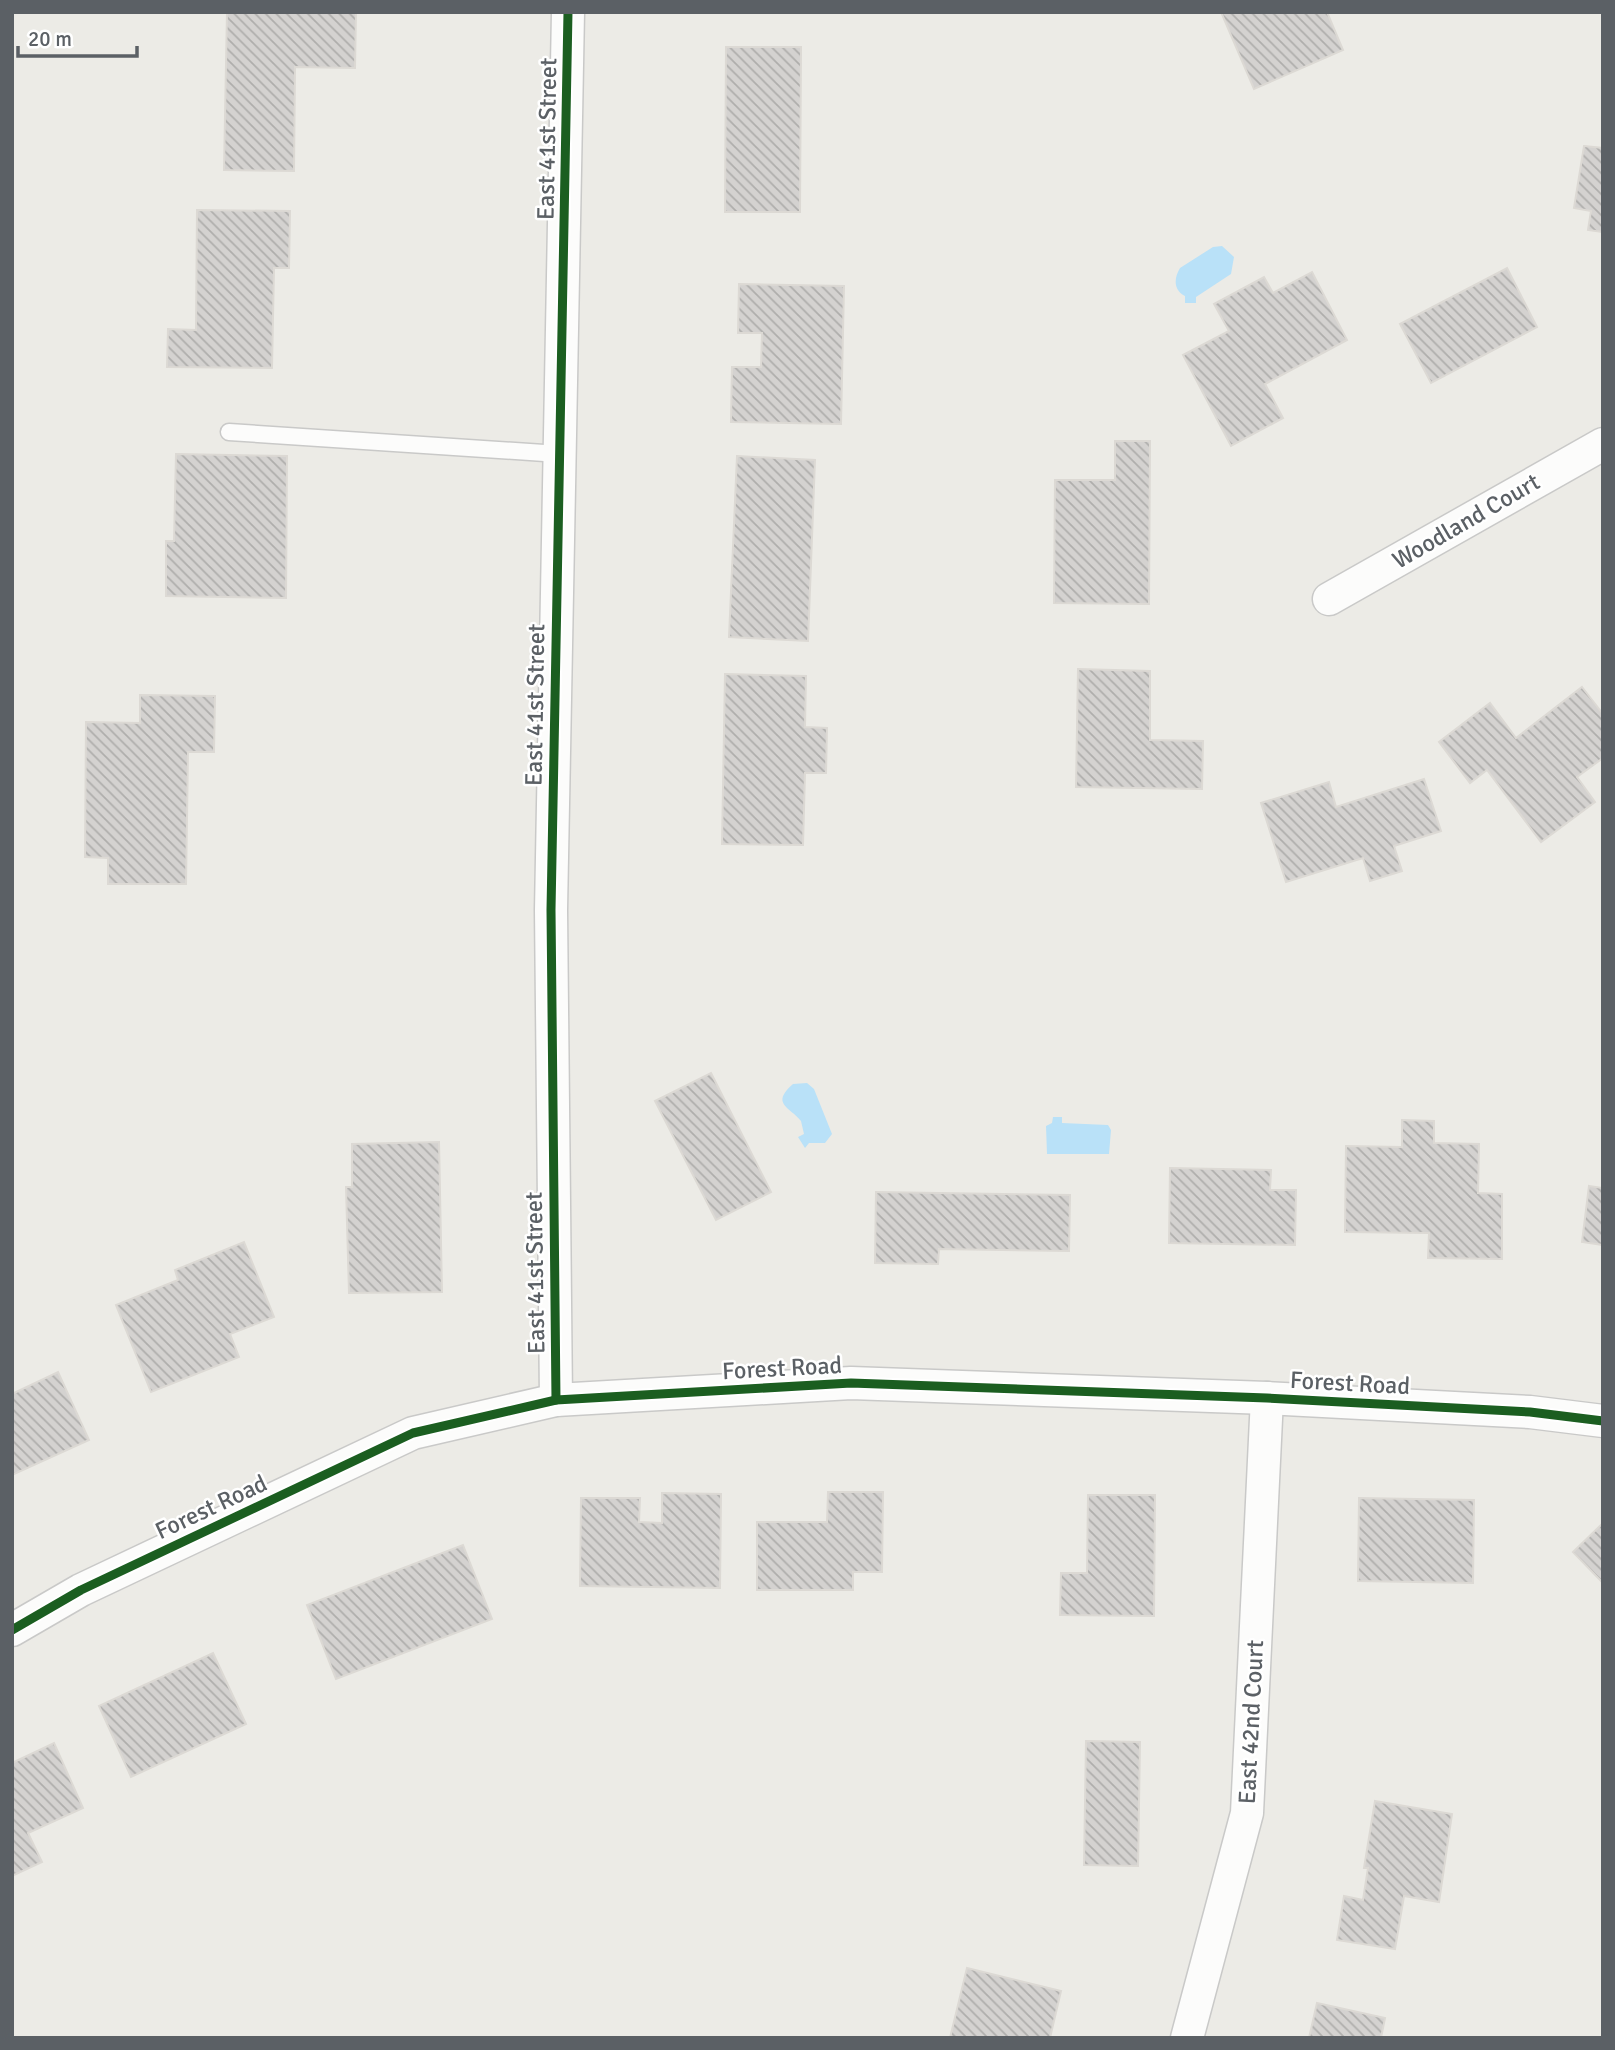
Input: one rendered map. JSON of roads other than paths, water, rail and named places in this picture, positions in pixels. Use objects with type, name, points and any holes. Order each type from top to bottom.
[{"type":"street","name":"East 41st Street","points":[[556,1399],[551,910],[568,12]]},
{"type":"street","name":"Woodland Court","points":[[1329,599],[1603,444]]},
{"type":"street","name":"Forest Road","points":[[12,1630],[81,1590],[413,1433],[556,1399],[850,1383],[1267,1398],[1531,1412],[1603,1421]]},
{"type":"street","name":"East 42nd Court","points":[[1187,2038],[1247,1813],[1267,1398]]},
{"type":"lane","points":[[229,432],[559,454]]},
{"type":"water","points":[[1222,246],[1234,257],[1231,274],[1196,297],[1196,303],[1185,303],[1185,296],[1178,291],[1176,284],[1180,268],[1213,247]]},
{"type":"water","points":[[807,1083],[814,1089],[832,1134],[825,1143],[809,1143],[805,1148],[798,1137],[804,1134],[801,1121],[784,1105],[783,1096],[793,1084]]},
{"type":"water","points":[[1053,1117],[1062,1117],[1062,1123],[1108,1125],[1111,1130],[1109,1154],[1047,1154],[1046,1126],[1052,1123]]}]
